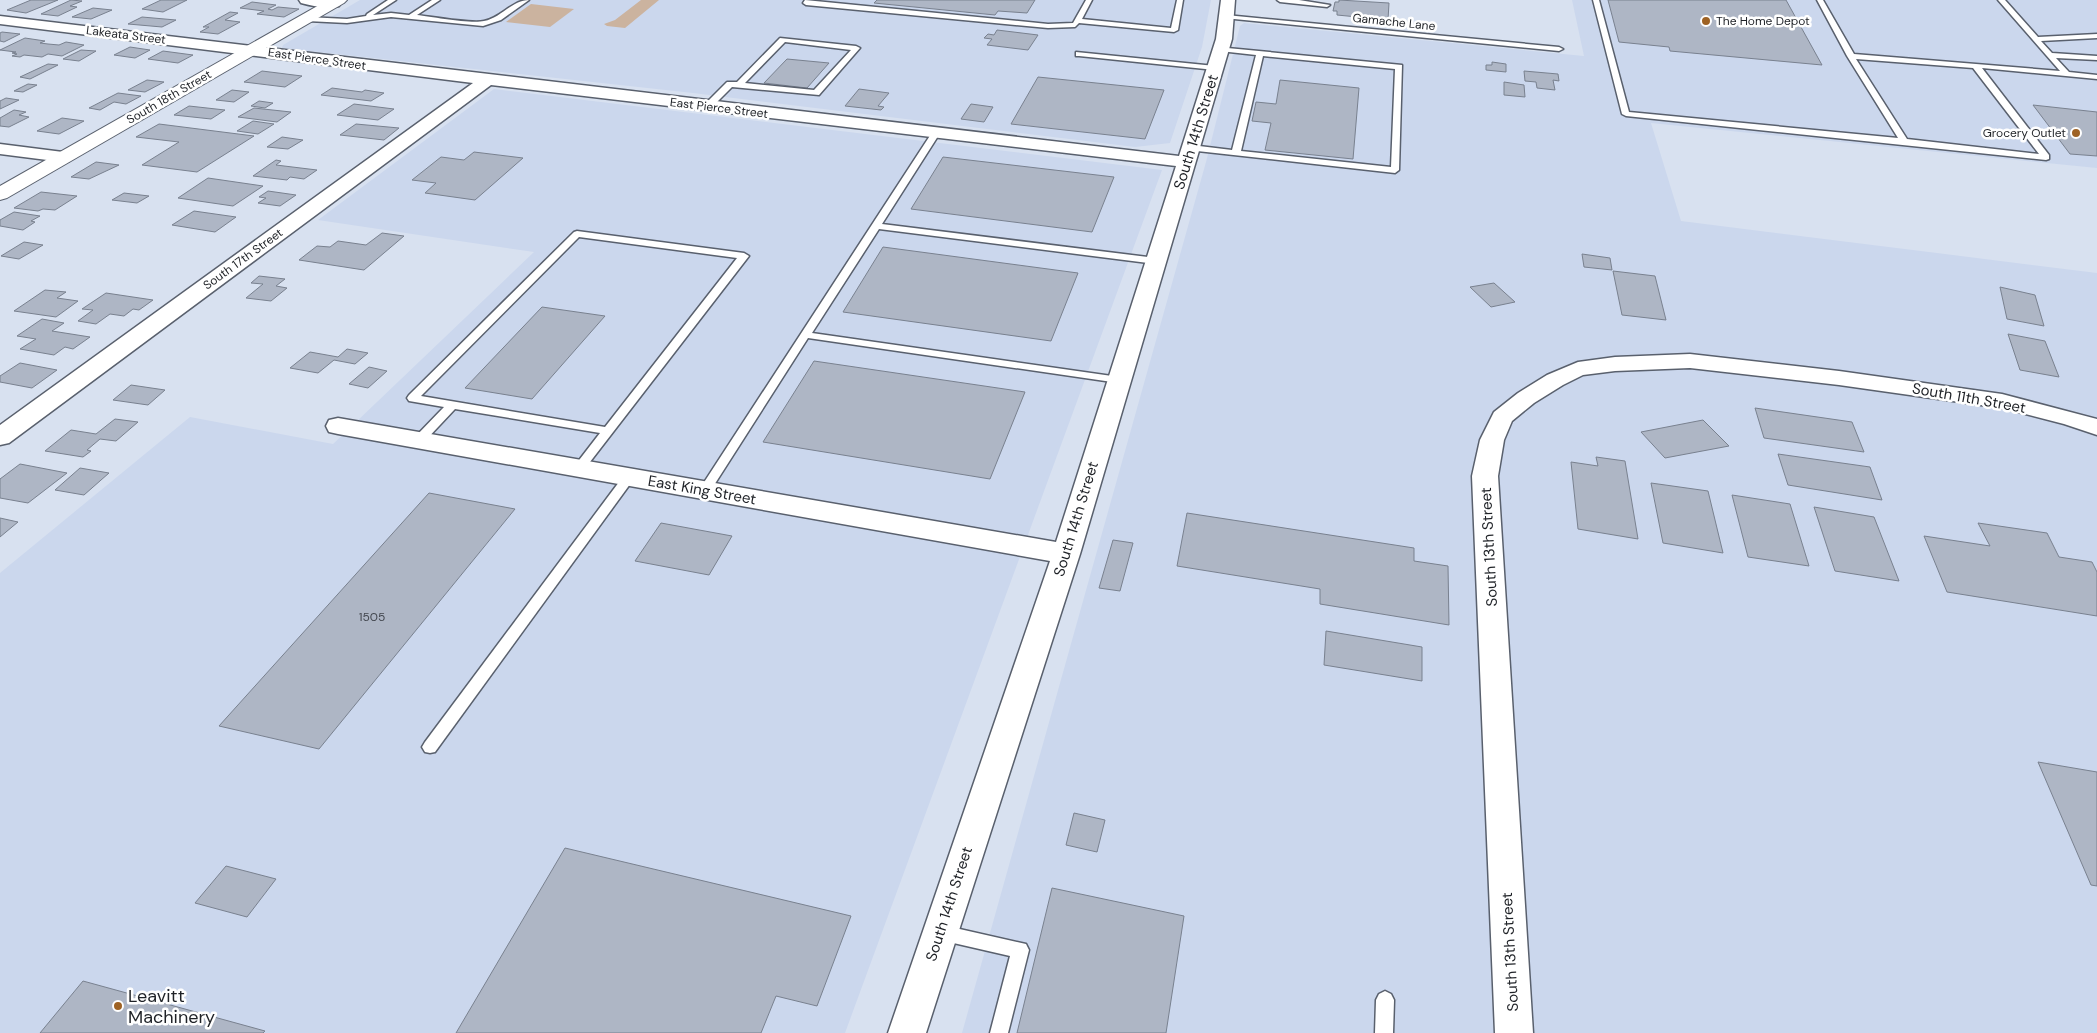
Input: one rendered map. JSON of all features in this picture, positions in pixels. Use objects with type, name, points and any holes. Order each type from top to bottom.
[{"type":"street","points":[[306,0],[336,1]]},
{"type":"street","name":"South 18th Street","points":[[0,194],[336,1]]},
{"type":"street","name":"South 14th Street","points":[[907,1033],[1066,554],[1218,59],[1227,9]]},
{"type":"street","name":"Lakeata Street","points":[[0,20],[252,50]]},
{"type":"street","name":"East Pierce Street","points":[[252,50],[486,81],[936,133],[1189,155]]},
{"type":"street","name":"South 17th Street","points":[[0,438],[486,81]]},
{"type":"street","points":[[0,149],[63,157]]},
{"type":"street","name":"South 13th Street","points":[[1514,1033],[1485,476],[1492,440],[1502,417],[1526,398],[1555,380],[1578,370],[1615,364],[1690,361],[1839,378]]},
{"type":"street","name":"South 11th Street","points":[[1839,378],[2002,401],[2071,418],[2097,427]]},
{"type":"street","name":"East King Street","points":[[338,426],[1066,554]]},
{"type":"lane","points":[[362,18],[393,0]]},
{"type":"lane","points":[[410,17],[438,0]]},
{"type":"lane","points":[[307,18],[330,21],[391,15],[483,24],[499,20],[526,0]]},
{"type":"lane","points":[[809,0],[806,3],[1048,26],[1075,25],[1089,0]]},
{"type":"lane","points":[[1077,21],[1174,30],[1180,0]]},
{"type":"lane","points":[[1280,0],[1327,5]]},
{"type":"lane","points":[[1596,0],[1626,114],[2046,157],[1976,66]]},
{"type":"lane","points":[[1820,0],[1851,56],[1904,141]]},
{"type":"lane","points":[[2002,0],[2067,74]]},
{"type":"lane","name":"Gamache Lane","points":[[1227,9],[1559,49]]},
{"type":"lane","points":[[2082,36],[2097,44]]},
{"type":"lane","points":[[2036,39],[2097,36]]},
{"type":"lane","points":[[708,106],[730,84],[739,85],[816,93],[856,48],[783,40],[739,85]]},
{"type":"lane","points":[[1236,153],[1260,53]]},
{"type":"lane","points":[[1078,54],[1218,59],[1260,53],[1399,66],[1395,170],[1236,153],[1189,155]]},
{"type":"lane","points":[[1851,56],[2097,77]]},
{"type":"lane","points":[[2051,56],[2097,58]]},
{"type":"lane","points":[[705,490],[936,133]]},
{"type":"lane","points":[[876,226],[1156,261]]},
{"type":"lane","points":[[579,468],[608,431],[744,256],[577,234],[413,398],[608,431]]},
{"type":"lane","points":[[806,335],[1119,380]]},
{"type":"lane","points":[[419,440],[452,405]]},
{"type":"lane","points":[[430,747],[628,477]]},
{"type":"lane","points":[[940,932],[1020,950],[1000,1033]]},
{"type":"lane","points":[[1384,1033],[1385,1000]]},
{"type":"shaded area","points":[[360,0],[1211,0],[1202,47],[1170,143],[1135,147],[693,93],[282,48],[283,45]]},
{"type":"shaded area","points":[[641,0],[659,0],[625,28],[604,24],[615,20]]},
{"type":"shaded area","points":[[1572,0],[2097,0],[2097,168],[1651,123],[1681,221],[2097,273],[2097,1033],[962,1033],[1206,162],[1240,26],[1244,23],[1584,56]]},
{"type":"shaded area","points":[[531,4],[574,9],[550,27],[506,22]]},
{"type":"shaded area","points":[[494,89],[1162,170],[845,1033],[0,1033],[0,573],[190,417],[333,444],[534,252],[318,220]]},
{"type":"building","points":[[31,0],[58,0],[26,13],[7,10]]},
{"type":"building","points":[[71,0],[82,1],[70,6],[77,7],[58,16],[41,14]]},
{"type":"building","points":[[161,0],[187,0],[163,12],[142,9]]},
{"type":"building","points":[[877,0],[1035,0],[1027,13],[998,11],[995,15],[874,3]]},
{"type":"building","points":[[1339,0],[1389,3],[1388,20],[1337,15],[1337,11],[1333,11],[1335,2],[1339,2]]},
{"type":"building","name":"The Home Depot","points":[[1608,0],[1786,0],[1822,65],[1670,51],[1669,47],[1619,42]]},
{"type":"building","points":[[252,2],[276,5],[268,9],[272,10],[278,7],[299,9],[284,17],[257,14],[264,11],[240,8]]},
{"type":"building","points":[[93,8],[112,10],[91,19],[72,17]]},
{"type":"building","points":[[230,12],[238,13],[225,20],[240,22],[218,34],[200,32],[209,27],[203,27]]},
{"type":"building","points":[[142,17],[176,20],[162,27],[128,24]]},
{"type":"building","points":[[997,30],[1038,35],[1028,50],[987,45],[992,39],[984,38],[988,34],[994,35]]},
{"type":"building","points":[[0,33],[20,34],[4,42],[0,41]]},
{"type":"building","points":[[25,38],[45,41],[40,43],[48,44],[59,45],[66,42],[84,45],[62,56],[48,54],[42,57],[24,55],[20,57],[12,56],[17,54],[12,53],[16,52],[0,50]]},
{"type":"building","points":[[130,47],[150,50],[135,58],[114,55]]},
{"type":"building","points":[[81,50],[96,51],[79,61],[63,59]]},
{"type":"building","points":[[163,51],[193,55],[178,63],[148,59]]},
{"type":"building","points":[[787,59],[829,63],[807,88],[764,83]]},
{"type":"building","points":[[1492,62],[1506,64],[1506,72],[1486,70],[1486,65],[1492,65]]},
{"type":"building","points":[[48,64],[58,65],[30,79],[20,77]]},
{"type":"building","points":[[262,71],[302,76],[285,87],[244,82]]},
{"type":"building","points":[[1524,71],[1558,74],[1559,81],[1553,80],[1555,90],[1537,88],[1536,82],[1525,81]]},
{"type":"building","points":[[1038,77],[1164,90],[1145,139],[1011,124]]},
{"type":"building","points":[[147,80],[164,82],[145,92],[128,90]]},
{"type":"building","points":[[1280,80],[1359,88],[1353,159],[1265,150],[1271,123],[1252,121],[1256,102],[1276,104]]},
{"type":"building","points":[[1504,82],[1524,85],[1525,97],[1504,95]]},
{"type":"building","points":[[28,84],[37,85],[23,92],[14,91]]},
{"type":"building","points":[[332,88],[384,93],[371,101],[321,95]]},
{"type":"building","points":[[859,89],[889,93],[878,106],[884,107],[881,110],[845,106]]},
{"type":"building","points":[[232,90],[249,92],[234,102],[216,100]]},
{"type":"building","points":[[118,93],[141,96],[126,104],[114,102],[100,110],[89,108]]},
{"type":"building","points":[[6,98],[19,100],[0,109],[0,101]]},
{"type":"building","points":[[259,101],[273,103],[265,108],[251,106]]},
{"type":"building","points":[[354,104],[394,109],[378,120],[337,115]]},
{"type":"building","points":[[971,104],[993,107],[984,122],[961,119]]},
{"type":"building","name":"Grocery Outlet","points":[[2033,105],[2097,112],[2097,156],[2070,154]]},
{"type":"building","points":[[189,106],[225,110],[211,119],[174,115]]},
{"type":"building","points":[[254,108],[291,112],[277,122],[238,117]]},
{"type":"building","points":[[14,110],[26,112],[19,115],[29,117],[9,127],[0,126],[0,118]]},
{"type":"building","points":[[62,118],[84,121],[59,134],[37,131]]},
{"type":"building","points":[[253,121],[274,124],[258,134],[237,131]]},
{"type":"building","points":[[159,124],[254,136],[197,172],[142,165],[179,142],[136,137]]},
{"type":"building","points":[[356,124],[399,128],[384,140],[340,135]]},
{"type":"building","points":[[282,137],[303,140],[288,149],[267,147]]},
{"type":"building","points":[[474,152],[523,158],[475,200],[425,193],[436,183],[412,180],[441,157],[464,160]]},
{"type":"building","points":[[943,157],[1114,177],[1092,232],[911,209]]},
{"type":"building","points":[[276,160],[281,161],[276,165],[317,170],[304,179],[290,177],[287,180],[253,176]]},
{"type":"building","points":[[96,162],[119,165],[89,179],[71,177]]},
{"type":"building","points":[[208,178],[263,186],[233,206],[178,198]]},
{"type":"building","points":[[268,191],[296,195],[280,206],[258,203],[266,198],[259,197]]},
{"type":"building","points":[[41,192],[77,196],[55,210],[43,209],[38,211],[14,208]]},
{"type":"building","points":[[124,193],[149,196],[137,203],[112,200]]},
{"type":"building","points":[[194,211],[236,217],[215,232],[172,225]]},
{"type":"building","points":[[14,212],[40,216],[31,221],[35,222],[23,230],[0,226],[0,220]]},
{"type":"building","points":[[382,233],[404,236],[364,270],[299,260],[317,246],[330,247],[338,241],[366,245]]},
{"type":"building","points":[[24,242],[43,245],[19,259],[1,256]]},
{"type":"building","points":[[883,247],[1078,273],[1051,341],[843,312]]},
{"type":"building","points":[[1582,254],[1610,258],[1612,270],[1584,267]]},
{"type":"building","points":[[1613,271],[1655,276],[1666,320],[1622,315]]},
{"type":"building","points":[[259,276],[285,279],[276,286],[287,288],[271,301],[246,298],[263,284],[251,283]]},
{"type":"building","points":[[1494,283],[1515,302],[1491,307],[1470,287]]},
{"type":"building","points":[[2000,287],[2035,295],[2044,326],[2007,319]]},
{"type":"building","points":[[45,290],[66,292],[57,298],[78,301],[56,317],[14,311]]},
{"type":"building","points":[[106,293],[153,300],[139,310],[133,309],[124,316],[110,314],[96,324],[78,321],[93,310],[82,309]]},
{"type":"building","points":[[542,307],[605,316],[532,399],[465,388]]},
{"type":"building","points":[[42,319],[64,323],[52,331],[90,337],[73,349],[65,347],[54,355],[20,349],[36,339],[17,336]]},
{"type":"building","points":[[2008,334],[2045,341],[2059,377],[2020,370]]},
{"type":"building","points":[[347,349],[368,353],[355,364],[334,360],[318,373],[290,368],[310,352],[338,357]]},
{"type":"building","points":[[814,361],[1025,392],[990,479],[763,442]]},
{"type":"building","points":[[20,363],[57,370],[32,388],[0,382],[0,376]]},
{"type":"building","points":[[369,367],[387,371],[368,388],[349,384]]},
{"type":"building","points":[[131,385],[165,390],[148,405],[113,400]]},
{"type":"building","points":[[1755,408],[1852,422],[1864,452],[1764,438]]},
{"type":"building","points":[[115,419],[138,422],[116,441],[100,439],[87,450],[91,451],[83,457],[45,451],[71,430],[96,434]]},
{"type":"building","points":[[1703,420],[1729,446],[1665,458],[1641,432]]},
{"type":"building","points":[[1778,454],[1870,467],[1882,500],[1788,485]]},
{"type":"building","points":[[1596,457],[1625,461],[1638,539],[1578,529],[1571,462],[1598,466]]},
{"type":"building","points":[[20,464],[67,473],[28,503],[0,498],[0,479]]},
{"type":"building","points":[[80,468],[109,473],[84,495],[55,490]]},
{"type":"building","points":[[1651,483],[1708,491],[1723,553],[1663,543]]},
{"type":"building","points":[[429,493],[515,509],[319,749],[219,726]]},
{"type":"building","points":[[1732,495],[1790,504],[1809,566],[1748,557]]},
{"type":"building","points":[[1814,507],[1874,517],[1899,581],[1835,571]]},
{"type":"building","points":[[1187,513],[1414,548],[1414,561],[1448,566],[1449,625],[1320,604],[1320,589],[1177,566]]},
{"type":"building","points":[[0,518],[18,522],[0,537]]},
{"type":"building","points":[[661,523],[732,536],[709,575],[635,561]]},
{"type":"building","points":[[1978,523],[2047,533],[2059,557],[2092,562],[2097,572],[2097,616],[1947,592],[1924,536],[1990,546]]},
{"type":"building","points":[[1113,540],[1133,543],[1120,591],[1099,588]]},
{"type":"building","points":[[1326,631],[1422,647],[1422,681],[1324,665]]},
{"type":"building","points":[[2038,762],[2097,772],[2097,886],[2091,885]]},
{"type":"building","points":[[1074,813],[1105,820],[1097,852],[1066,845]]},
{"type":"building","points":[[565,848],[851,916],[817,1006],[776,996],[761,1033],[456,1033]]},
{"type":"building","points":[[226,866],[276,879],[247,917],[195,903]]},
{"type":"building","points":[[1052,888],[1184,916],[1166,1033],[1017,1033]]},
{"type":"building","name":"Leavitt Machinery","points":[[83,981],[265,1031],[263,1033],[40,1033]]},
{"type":"place","name":"The Home Depot","points":[[1706,21]]},
{"type":"place","name":"Grocery Outlet","points":[[2076,133]]},
{"type":"place","name":"Leavitt Machinery","points":[[118,1006]]}]
